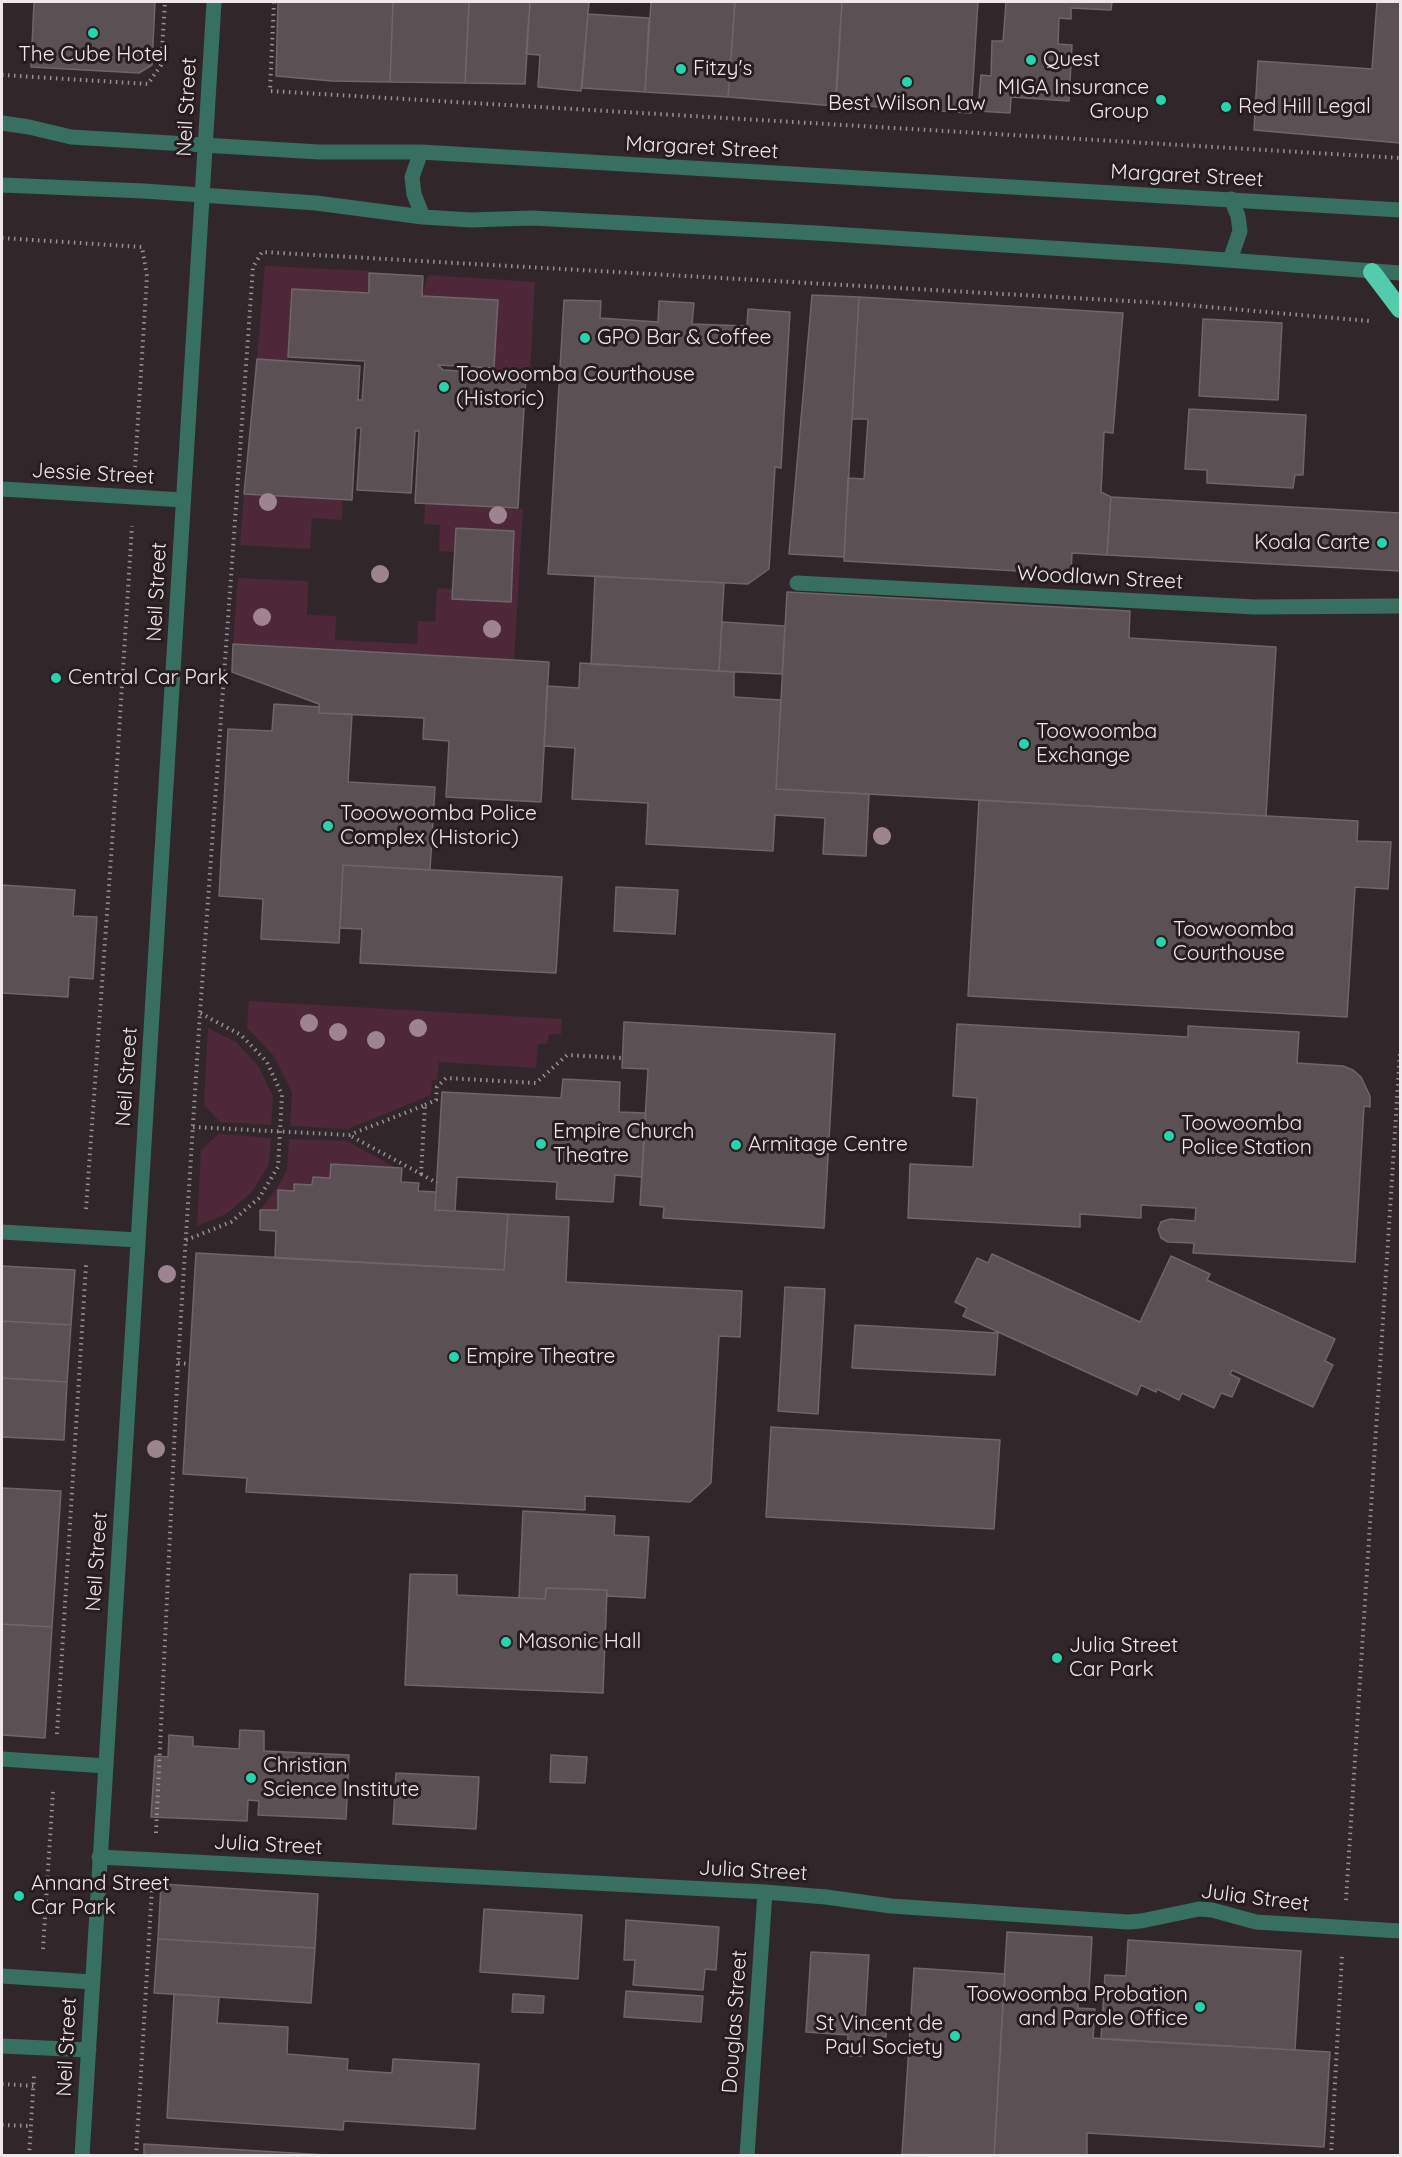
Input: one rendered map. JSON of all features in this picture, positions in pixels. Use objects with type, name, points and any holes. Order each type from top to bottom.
[{"type":"highway","points":[[1372,272],[1401,309]]},
{"type":"street","name":"Neil Street","points":[[82,2156],[214,2]]},
{"type":"street","name":"Margaret Street","points":[[2,123],[71,137],[319,152],[421,152],[1401,210]]},
{"type":"street","points":[[421,152],[412,177],[414,194],[423,218]]},
{"type":"street","points":[[2,185],[202,195],[340,205],[423,218],[471,220],[532,218],[852,235],[1401,273]]},
{"type":"street","points":[[1230,260],[1240,231],[1238,216],[1231,199]]},
{"type":"street","name":"Jessie Street","points":[[2,489],[183,500]]},
{"type":"street","name":"Woodlawn Street","points":[[797,583],[1255,607],[1401,606]]},
{"type":"street","points":[[2,1232],[138,1240]]},
{"type":"street","points":[[2,1759],[106,1766]]},
{"type":"street","name":"Julia Street","points":[[99,1857],[765,1892],[891,1905],[1128,1922],[1199,1909],[1212,1910],[1256,1922],[1401,1931]]},
{"type":"street","name":"Douglas Street","points":[[747,2156],[765,1892]]},
{"type":"street","points":[[2,1976],[92,1982]]},
{"type":"street","points":[[2,2046],[89,2050]]},
{"type":"path","points":[[2,75],[148,84],[161,65],[165,2]]},
{"type":"path","points":[[274,2],[270,91],[1401,158]]},
{"type":"path","points":[[2,237],[142,247],[147,276],[113,829],[86,1209],[87,1237],[41,1978]]},
{"type":"path","points":[[136,2156],[154,1860],[178,1363],[200,1013],[253,267],[262,252],[1163,303],[1372,322]]},
{"type":"path","points":[[186,1240],[231,1222],[259,1198],[278,1167],[282,1095],[267,1062],[241,1035],[200,1013]]},
{"type":"path","points":[[1331,2156],[1401,1053]]},
{"type":"path","points":[[349,1136],[436,1100],[437,1087],[446,1078],[536,1083],[567,1055],[622,1058]]},
{"type":"path","points":[[420,1174],[425,1105]]},
{"type":"path","points":[[193,1127],[349,1136],[437,1183]]},
{"type":"path","points":[[178,1363],[189,1364]]},
{"type":"path","points":[[29,2156],[36,2048]]},
{"type":"path","points":[[2,2084],[34,2085]]},
{"type":"path","points":[[2,2125],[31,2126]]},
{"type":"shaded area","points":[[265,266],[370,271],[369,293],[292,289],[288,362],[257,359]]},
{"type":"shaded area","points":[[428,275],[535,282],[530,375],[494,373],[498,300],[422,296]]},
{"type":"shaded area","points":[[244,494],[343,499],[342,520],[312,518],[310,549],[240,545]]},
{"type":"shaded area","points":[[425,504],[523,509],[514,660],[233,644],[238,578],[308,581],[307,615],[336,616],[335,640],[417,644],[418,621],[435,622],[437,588],[453,589],[510,602],[514,531],[457,528],[455,552],[439,551],[440,525],[424,524]]},
{"type":"shaded area","points":[[249,1001],[562,1019],[561,1034],[549,1034],[547,1044],[538,1044],[536,1068],[439,1062],[437,1080],[432,1080],[431,1095],[348,1129],[290,1126],[292,1093],[274,1056],[247,1028]]},
{"type":"shaded area","points":[[208,1028],[236,1042],[259,1067],[273,1097],[271,1125],[220,1122],[204,1105]]},
{"type":"shaded area","points":[[219,1134],[271,1138],[269,1164],[252,1192],[226,1214],[197,1226],[201,1150]]},
{"type":"shaded area","points":[[289,1139],[347,1141],[396,1168],[331,1164],[330,1178],[313,1177],[312,1185],[294,1191],[278,1190],[278,1210],[260,1210],[287,1170]]},
{"type":"building","name":"The Cube Hotel","points":[[34,2],[155,2],[152,65],[139,73],[31,67]]},
{"type":"building","points":[[278,2],[393,2],[390,82],[332,81],[276,76]]},
{"type":"building","points":[[393,2],[469,2],[465,83],[390,82]]},
{"type":"building","points":[[469,2],[530,2],[525,84],[465,83]]},
{"type":"building","points":[[530,2],[589,2],[581,91],[538,87],[540,55],[526,54]]},
{"type":"building","points":[[651,2],[735,2],[728,97],[645,92]]},
{"type":"building","points":[[735,2],[842,2],[835,106],[728,97]]},
{"type":"building","points":[[842,2],[978,2],[971,113],[836,104]]},
{"type":"building","name":"Quest","points":[[1006,2],[1112,2],[1111,10],[1071,8],[1071,19],[1059,18],[1058,44],[1072,45],[1069,101],[1011,97],[1010,113],[978,111],[981,75],[991,76],[992,41],[1003,41]]},
{"type":"building","points":[[1377,2],[1400,2],[1400,143],[1254,130],[1258,61],[1372,69]]},
{"type":"building","points":[[588,14],[649,18],[645,92],[582,88]]},
{"type":"building","name":"Toowoomba Courthouse (Historic)","points":[[369,273],[423,276],[422,296],[498,300],[494,368],[438,365],[443,370],[526,375],[518,508],[415,503],[419,431],[415,431],[411,493],[357,490],[361,428],[356,428],[352,500],[244,494],[257,359],[360,366],[358,400],[362,400],[365,361],[288,357],[292,289],[369,293]]},
{"type":"building","points":[[812,295],[859,297],[844,557],[789,554]]},
{"type":"building","points":[[859,297],[1123,313],[1113,433],[1104,432],[1101,492],[1111,497],[1107,555],[1072,553],[1071,574],[844,561],[848,478],[864,479],[868,419],[852,419]]},
{"type":"building","points":[[564,300],[601,301],[600,318],[658,322],[659,301],[694,303],[692,324],[747,326],[748,309],[790,312],[781,468],[775,467],[769,569],[748,584],[548,574]]},
{"type":"building","points":[[1203,319],[1282,323],[1278,400],[1199,396]]},
{"type":"building","points":[[1189,409],[1306,415],[1303,475],[1295,475],[1293,488],[1207,483],[1207,470],[1185,469]]},
{"type":"building","points":[[1111,497],[1400,513],[1400,571],[1107,555]]},
{"type":"building","points":[[456,528],[514,531],[511,602],[452,599]]},
{"type":"building","points":[[595,576],[724,583],[719,671],[591,664]]},
{"type":"building","name":"Toowoomba Exchange","points":[[787,592],[1130,611],[1129,638],[1276,647],[1266,816],[776,789]]},
{"type":"building","points":[[722,622],[785,626],[782,674],[719,671]]},
{"type":"building","points":[[233,644],[549,662],[541,802],[446,797],[449,741],[423,739],[424,718],[319,713],[319,704],[232,672]]},
{"type":"building","points":[[580,663],[734,672],[734,697],[781,700],[776,789],[869,794],[866,856],[823,854],[825,818],[775,815],[773,851],[646,844],[648,803],[572,799],[575,748],[544,746],[547,686],[579,688]]},
{"type":"building","name":"Tooowoomba Police Complex (Historic)","points":[[274,704],[319,707],[319,713],[352,714],[348,782],[435,787],[430,870],[343,865],[339,943],[261,939],[263,899],[219,896],[228,729],[272,731]]},
{"type":"building","name":"Toowoomba Courthouse","points":[[979,800],[1358,821],[1357,841],[1391,842],[1388,889],[1355,887],[1347,1017],[968,996]]},
{"type":"building","points":[[343,865],[562,877],[556,973],[360,963],[362,929],[340,928]]},
{"type":"building","points":[[2,885],[75,890],[73,916],[97,917],[93,979],[69,977],[68,997],[2,993]]},
{"type":"building","points":[[616,887],[678,890],[675,934],[614,931]]},
{"type":"building","name":"Armitage Centre","points":[[624,1022],[835,1034],[824,1228],[663,1218],[664,1207],[640,1205],[648,1069],[622,1068]]},
{"type":"building","name":"Toowoomba Police Station","points":[[957,1024],[1188,1037],[1188,1026],[1299,1032],[1297,1063],[1343,1066],[1353,1070],[1361,1077],[1370,1096],[1370,1107],[1364,1106],[1355,1262],[1193,1253],[1194,1243],[1168,1242],[1161,1238],[1158,1229],[1161,1222],[1170,1219],[1195,1221],[1196,1208],[1141,1205],[1141,1218],[1080,1214],[1080,1227],[908,1218],[910,1164],[973,1167],[977,1098],[953,1096]]},
{"type":"building","name":"Empire Church Theatre","points":[[563,1079],[620,1082],[619,1112],[646,1113],[642,1177],[615,1175],[613,1202],[556,1199],[557,1182],[457,1177],[455,1211],[435,1210],[442,1092],[561,1098]]},
{"type":"building","points":[[331,1164],[402,1168],[401,1182],[419,1183],[418,1191],[436,1192],[435,1210],[508,1214],[504,1270],[275,1258],[276,1231],[260,1230],[260,1210],[278,1210],[278,1190],[294,1191],[294,1184],[312,1185],[313,1177],[330,1178]]},
{"type":"building","name":"Empire Theatre","points":[[508,1214],[569,1217],[566,1282],[742,1291],[740,1337],[719,1336],[711,1483],[690,1502],[585,1496],[585,1510],[246,1492],[247,1478],[183,1474],[196,1253],[504,1270]]},
{"type":"building","points":[[992,1254],[1140,1322],[1171,1256],[1210,1274],[1207,1280],[1335,1339],[1325,1361],[1333,1365],[1313,1407],[1232,1370],[1230,1374],[1240,1379],[1232,1397],[1221,1393],[1214,1408],[1182,1393],[1179,1400],[1157,1389],[1156,1392],[1141,1385],[1137,1395],[963,1316],[967,1308],[955,1302],[977,1258],[988,1263]]},
{"type":"building","points":[[2,1266],[75,1270],[71,1325],[2,1321]]},
{"type":"building","points":[[785,1287],[825,1289],[818,1414],[778,1411]]},
{"type":"building","points":[[2,1321],[71,1325],[67,1382],[2,1378]]},
{"type":"building","points":[[855,1325],[998,1333],[995,1375],[852,1368]]},
{"type":"building","points":[[2,1378],[67,1382],[64,1440],[2,1437]]},
{"type":"building","points":[[771,1427],[1000,1440],[994,1529],[766,1517]]},
{"type":"building","points":[[2,1488],[61,1491],[52,1627],[2,1624]]},
{"type":"building","points":[[523,1511],[615,1516],[614,1535],[649,1537],[645,1598],[607,1596],[607,1590],[546,1588],[545,1599],[519,1598]]},
{"type":"building","name":"Masonic Hall","points":[[410,1574],[457,1575],[457,1595],[545,1599],[546,1588],[607,1590],[603,1693],[405,1685]]},
{"type":"building","points":[[2,1624],[52,1627],[45,1738],[2,1735]]},
{"type":"building","name":"Christian Science Institute","points":[[240,1730],[264,1731],[264,1751],[349,1755],[346,1819],[258,1815],[259,1801],[248,1800],[247,1821],[151,1817],[155,1756],[168,1757],[169,1735],[193,1737],[193,1746],[239,1749]]},
{"type":"building","points":[[551,1755],[587,1757],[585,1783],[550,1782]]},
{"type":"building","points":[[396,1773],[479,1777],[476,1829],[393,1824]]},
{"type":"building","points":[[161,1884],[318,1894],[315,1948],[158,1939]]},
{"type":"building","points":[[484,1909],[582,1915],[578,1979],[480,1972]]},
{"type":"building","points":[[626,1920],[719,1927],[716,1970],[705,1969],[703,1990],[633,1985],[635,1960],[624,1960]]},
{"type":"building","points":[[1007,1932],[1092,1937],[1089,1990],[1078,1989],[1078,2008],[1095,2009],[1093,2038],[1330,2052],[1324,2147],[1087,2133],[1087,2156],[994,2156]]},
{"type":"building","points":[[158,1939],[315,1948],[311,2003],[154,1993]]},
{"type":"building","name":"Toowoomba Probation and Parole Office","points":[[1128,1940],[1301,1951],[1295,2050],[1101,2039],[1105,1975],[1126,1976]]},
{"type":"building","points":[[811,1952],[869,1955],[865,2021],[887,2023],[886,2037],[864,2035],[863,2056],[847,2056],[848,2035],[806,2032]]},
{"type":"building","name":"St Vincent de Paul Society","points":[[914,1968],[1005,1974],[994,2156],[902,2154]]},
{"type":"building","points":[[626,1991],[703,1996],[701,2022],[624,2017]]},
{"type":"building","points":[[174,1994],[219,1997],[217,2023],[288,2027],[287,2054],[348,2059],[347,2070],[392,2073],[393,2059],[479,2064],[475,2129],[344,2121],[343,2130],[167,2118]]},
{"type":"building","points":[[513,1994],[544,1996],[543,2013],[512,2012]]},
{"type":"building","points":[[144,2144],[326,2155],[144,2156]]},
{"type":"place","name":"The Cube Hotel","points":[[93,33]]},
{"type":"place","name":"Quest","points":[[1031,60]]},
{"type":"place","name":"Fitzy's","points":[[681,69]]},
{"type":"place","name":"Best Wilson Law","points":[[907,82]]},
{"type":"place","name":"MIGA Insurance Group","points":[[1161,100]]},
{"type":"place","name":"Red Hill Legal","points":[[1226,107]]},
{"type":"place","name":"GPO Bar & Coffee","points":[[585,338]]},
{"type":"place","name":"Toowoomba Courthouse (Historic)","points":[[444,387]]},
{"type":"place","name":"Koala Carte","points":[[1382,543]]},
{"type":"place","name":"Central Car Park","points":[[56,678]]},
{"type":"place","name":"Toowoomba Exchange","points":[[1024,744]]},
{"type":"place","name":"Tooowoomba Police Complex (Historic)","points":[[328,826]]},
{"type":"place","name":"Toowoomba Courthouse","points":[[1161,942]]},
{"type":"place","name":"Toowoomba Police Station","points":[[1169,1136]]},
{"type":"place","name":"Empire Church Theatre","points":[[541,1144]]},
{"type":"place","name":"Armitage Centre","points":[[736,1145]]},
{"type":"place","name":"Empire Theatre","points":[[454,1357]]},
{"type":"place","name":"Masonic Hall","points":[[506,1642]]},
{"type":"place","name":"Julia Street Car Park","points":[[1057,1658]]},
{"type":"place","name":"Christian Science Institute","points":[[251,1778]]},
{"type":"place","name":"Annand Street Car Park","points":[[19,1896]]},
{"type":"place","name":"Toowoomba Probation and Parole Office","points":[[1200,2007]]},
{"type":"place","name":"St Vincent de Paul Society","points":[[955,2036]]}]
